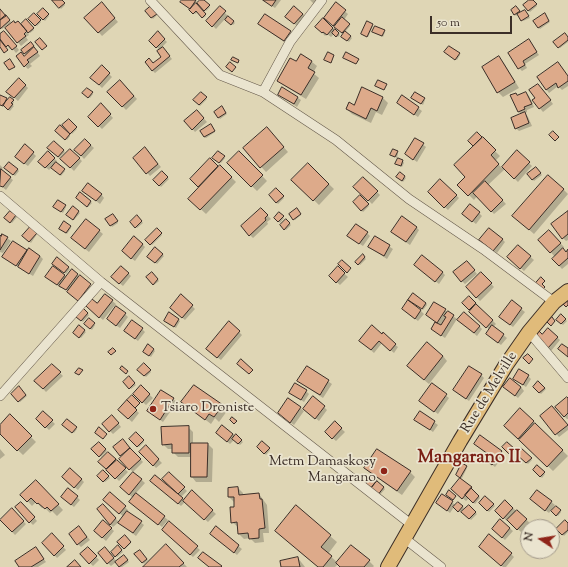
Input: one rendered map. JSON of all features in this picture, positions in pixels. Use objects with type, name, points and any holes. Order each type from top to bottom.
[{"type":"main road","name":"Rue de Melville","points":[[388,567],[506,365],[529,332],[554,302],[568,291]]},
{"type":"street","points":[[150,0],[220,75],[263,92],[336,140],[409,199],[483,249],[554,302]]},
{"type":"street","points":[[263,92],[290,42],[322,0]]},
{"type":"street","points":[[0,196],[101,282],[412,525]]},
{"type":"street","points":[[0,396],[101,282]]},
{"type":"street","points":[[529,332],[568,378]]},
{"type":"street","points":[[404,538],[441,567]]},
{"type":"building","points":[[52,0],[62,0],[65,3],[59,8]]},
{"type":"building","points":[[182,0],[196,0],[190,9],[180,2]]},
{"type":"building","points":[[200,0],[204,0],[210,5],[204,11],[197,3]]},
{"type":"building","points":[[263,0],[276,0],[272,6]]},
{"type":"building","points":[[529,0],[533,0],[537,4],[528,11],[523,5]]},
{"type":"building","points":[[102,2],[115,18],[98,33],[84,18]]},
{"type":"building","points":[[336,2],[346,10],[333,26],[324,18]]},
{"type":"building","points":[[196,3],[206,14],[202,18],[196,11],[193,14],[189,10]]},
{"type":"building","points":[[151,6],[157,14],[151,18],[145,11]]},
{"type":"building","points":[[220,6],[226,11],[212,27],[206,21]]},
{"type":"building","points":[[294,6],[303,14],[294,24],[285,17]]},
{"type":"building","points":[[516,6],[520,11],[514,15],[511,10]]},
{"type":"building","points":[[43,8],[49,14],[43,20],[37,14]]},
{"type":"building","points":[[0,9],[6,16],[0,20]]},
{"type":"building","points":[[525,10],[529,16],[521,21],[517,14]]},
{"type":"building","points":[[34,13],[41,20],[35,26],[28,19]]},
{"type":"building","points":[[545,13],[549,21],[538,28],[533,21]]},
{"type":"building","points":[[265,14],[291,31],[284,41],[258,24]]},
{"type":"building","points":[[6,15],[10,20],[0,29],[0,20]]},
{"type":"building","points":[[228,16],[234,21],[231,25],[225,20]]},
{"type":"building","points":[[342,17],[350,24],[342,33],[334,27]]},
{"type":"building","points":[[323,18],[333,28],[327,35],[315,27]]},
{"type":"building","points":[[26,19],[34,28],[28,33],[21,24]]},
{"type":"building","points":[[14,21],[15,23],[18,21],[27,31],[24,34],[26,36],[17,43],[5,28]]},
{"type":"building","points":[[367,21],[373,24],[367,37],[361,34]]},
{"type":"building","points":[[375,26],[385,30],[382,36],[372,32]]},
{"type":"building","points":[[335,29],[339,33],[336,37],[332,33]]},
{"type":"building","points":[[4,31],[17,46],[12,50],[8,45],[6,47],[0,39],[0,34]]},
{"type":"building","points":[[158,31],[165,39],[156,48],[149,41]]},
{"type":"building","points":[[345,31],[351,36],[347,41],[341,37]]},
{"type":"building","points":[[565,33],[568,40],[558,48],[553,42]]},
{"type":"building","points":[[40,38],[47,46],[42,50],[35,42]]},
{"type":"building","points":[[529,39],[537,52],[523,61],[525,65],[518,69],[508,53]]},
{"type":"building","points":[[0,40],[8,50],[4,53],[0,47]]},
{"type":"building","points":[[31,42],[34,46],[24,54],[21,50]]},
{"type":"building","points":[[449,46],[460,53],[455,60],[444,52]]},
{"type":"building","points":[[34,47],[38,52],[27,60],[29,62],[24,67],[16,56],[21,52],[24,56]]},
{"type":"building","points":[[163,47],[170,56],[152,71],[145,62],[149,58],[153,63],[161,57],[157,51]]},
{"type":"building","points":[[328,52],[334,55],[331,63],[324,60]]},
{"type":"building","points":[[346,52],[359,59],[356,64],[343,58]]},
{"type":"building","points":[[301,54],[312,61],[308,68],[315,72],[301,95],[277,81],[290,58],[296,61]]},
{"type":"building","points":[[499,56],[515,82],[497,93],[482,67]]},
{"type":"building","points":[[233,57],[239,60],[238,63],[231,60]]},
{"type":"building","points":[[10,59],[15,67],[9,70],[4,63]]},
{"type":"building","points":[[230,62],[236,67],[232,72],[226,67]]},
{"type":"building","points":[[558,62],[568,76],[568,81],[558,88],[556,83],[546,90],[537,77]]},
{"type":"building","points":[[102,65],[110,73],[99,85],[90,78]]},
{"type":"building","points":[[19,78],[26,85],[14,98],[6,92]]},
{"type":"building","points":[[120,80],[134,96],[122,107],[107,92]]},
{"type":"building","points":[[378,80],[387,84],[384,90],[375,86]]},
{"type":"building","points":[[538,84],[551,100],[539,109],[532,100],[535,98],[529,90]]},
{"type":"building","points":[[282,87],[298,97],[294,104],[278,95]]},
{"type":"building","points":[[362,87],[383,97],[377,111],[371,108],[366,119],[346,109],[349,102],[354,105]]},
{"type":"building","points":[[87,88],[93,92],[88,98],[82,93]]},
{"type":"building","points":[[201,92],[207,97],[199,105],[193,100]]},
{"type":"building","points":[[415,92],[425,98],[421,104],[411,98]]},
{"type":"building","points":[[526,92],[532,104],[524,107],[525,109],[518,112],[510,95],[516,93],[517,95]]},
{"type":"building","points":[[0,95],[7,98],[3,106],[0,105]]},
{"type":"building","points":[[402,95],[419,107],[414,115],[397,103]]},
{"type":"building","points":[[10,97],[14,100],[11,103],[13,104],[8,110],[3,105]]},
{"type":"building","points":[[101,103],[111,114],[98,127],[88,117]]},
{"type":"building","points":[[222,106],[226,113],[218,118],[214,112]]},
{"type":"building","points":[[197,110],[204,118],[192,130],[184,121]]},
{"type":"building","points":[[525,112],[529,123],[515,129],[511,118]]},
{"type":"building","points":[[69,119],[77,127],[70,134],[62,125]]},
{"type":"building","points":[[211,124],[215,131],[204,137],[200,131]]},
{"type":"building","points":[[60,125],[70,134],[65,140],[55,131]]},
{"type":"building","points":[[267,127],[284,147],[260,168],[243,148]]},
{"type":"building","points":[[553,131],[559,137],[555,141],[549,135]]},
{"type":"building","points":[[477,132],[482,137],[473,146],[468,141]]},
{"type":"building","points":[[483,137],[496,150],[491,155],[499,164],[468,196],[457,185],[465,177],[454,165]]},
{"type":"building","points":[[415,138],[424,143],[413,160],[405,154]]},
{"type":"building","points":[[85,139],[91,145],[81,156],[74,150]]},
{"type":"building","points":[[54,141],[64,150],[58,157],[47,148]]},
{"type":"building","points":[[25,144],[34,152],[24,164],[15,157]]},
{"type":"building","points":[[145,147],[158,164],[146,174],[133,158]]},
{"type":"building","points":[[70,149],[80,158],[70,168],[60,159]]},
{"type":"building","points":[[393,149],[398,151],[395,157],[390,155]]},
{"type":"building","points":[[517,150],[530,162],[514,179],[502,167]]},
{"type":"building","points":[[48,151],[55,158],[45,168],[38,162]]},
{"type":"building","points":[[218,151],[225,156],[219,163],[212,158]]},
{"type":"building","points":[[239,151],[263,175],[251,187],[227,163]]},
{"type":"building","points":[[210,158],[218,166],[198,187],[190,179]]},
{"type":"building","points":[[398,158],[403,160],[401,166],[395,164]]},
{"type":"building","points":[[9,162],[18,169],[13,175],[4,168]]},
{"type":"building","points":[[56,162],[65,169],[60,175],[51,168]]},
{"type":"building","points":[[308,163],[329,184],[313,201],[291,180]]},
{"type":"building","points":[[220,165],[232,177],[200,210],[188,199]]},
{"type":"building","points":[[536,167],[541,173],[532,180],[527,174]]},
{"type":"building","points":[[1,169],[11,177],[3,187],[0,186]]},
{"type":"building","points":[[162,171],[168,177],[159,186],[153,180]]},
{"type":"building","points":[[400,172],[405,176],[402,181],[396,177]]},
{"type":"building","points":[[548,175],[564,189],[529,230],[512,216]]},
{"type":"building","points":[[363,177],[378,191],[368,201],[353,187]]},
{"type":"building","points":[[440,179],[457,195],[444,208],[428,192]]},
{"type":"building","points":[[485,181],[503,200],[491,212],[473,193]]},
{"type":"building","points":[[88,183],[102,194],[96,201],[82,191]]},
{"type":"building","points":[[276,188],[284,196],[276,203],[269,195]]},
{"type":"building","points":[[80,192],[91,201],[87,207],[76,198]]},
{"type":"building","points":[[360,195],[369,204],[361,211],[353,202]]},
{"type":"building","points":[[58,200],[66,205],[61,212],[53,207]]},
{"type":"building","points":[[470,204],[480,212],[472,222],[462,214]]},
{"type":"building","points":[[73,206],[79,211],[73,220],[66,215]]},
{"type":"building","points":[[261,208],[268,215],[265,218],[266,220],[249,236],[241,226]]},
{"type":"building","points":[[297,208],[301,214],[293,220],[289,214]]},
{"type":"building","points":[[10,211],[16,215],[10,223],[4,218]]},
{"type":"building","points":[[568,211],[568,234],[562,239],[551,224]]},
{"type":"building","points":[[279,212],[284,216],[278,222],[274,218]]},
{"type":"building","points":[[113,214],[118,221],[110,226],[105,219]]},
{"type":"building","points":[[137,215],[142,221],[135,228],[130,222]]},
{"type":"building","points":[[402,216],[417,227],[406,242],[391,232]]},
{"type":"building","points":[[86,219],[100,230],[85,249],[71,238]]},
{"type":"building","points":[[286,219],[290,223],[284,230],[280,225]]},
{"type":"building","points":[[64,221],[71,226],[66,233],[59,229]]},
{"type":"building","points":[[356,224],[368,232],[359,244],[347,236]]},
{"type":"building","points":[[30,227],[37,233],[29,242],[22,236]]},
{"type":"building","points":[[157,228],[162,233],[150,245],[145,240]]},
{"type":"building","points":[[489,228],[503,239],[493,251],[479,240]]},
{"type":"building","points":[[549,230],[561,243],[550,253],[538,240]]},
{"type":"building","points":[[2,234],[8,237],[0,250],[0,235],[1,236]]},
{"type":"building","points":[[134,236],[143,244],[131,259],[122,251]]},
{"type":"building","points":[[375,236],[390,245],[384,256],[368,247]]},
{"type":"building","points":[[13,241],[27,250],[16,266],[2,257]]},
{"type":"building","points":[[518,245],[531,256],[520,269],[507,257]]},
{"type":"building","points":[[155,247],[163,254],[155,263],[147,257]]},
{"type":"building","points":[[29,248],[40,256],[29,274],[18,267]]},
{"type":"building","points":[[563,248],[566,252],[568,249],[568,258],[559,266],[552,259]]},
{"type":"building","points":[[363,254],[365,257],[358,265],[355,262]]},
{"type":"building","points":[[422,255],[443,272],[435,282],[414,265]]},
{"type":"building","points":[[57,257],[69,267],[64,273],[52,264]]},
{"type":"building","points":[[342,260],[351,268],[347,273],[338,264]]},
{"type":"building","points":[[467,261],[475,270],[461,282],[453,272]]},
{"type":"building","points":[[53,266],[65,275],[57,285],[45,277]]},
{"type":"building","points":[[121,266],[129,273],[119,284],[111,277]]},
{"type":"building","points":[[338,266],[345,273],[336,283],[329,276]]},
{"type":"building","points":[[72,269],[78,274],[66,290],[59,286]]},
{"type":"building","points":[[152,272],[158,279],[153,285],[146,277]]},
{"type":"building","points":[[481,272],[492,283],[476,298],[466,287]]},
{"type":"building","points":[[80,275],[91,284],[78,301],[67,292]]},
{"type":"building","points":[[541,277],[545,281],[542,284],[545,287],[541,291],[535,284]]},
{"type":"building","points":[[413,293],[426,303],[422,309],[408,300]]},
{"type":"building","points":[[105,294],[113,300],[99,318],[86,306],[92,299],[97,303]]},
{"type":"building","points":[[181,294],[193,305],[182,318],[170,308]]},
{"type":"building","points":[[469,296],[476,303],[469,310],[462,303]]},
{"type":"building","points":[[568,298],[568,305],[566,307],[562,303]]},
{"type":"building","points":[[408,300],[421,310],[415,319],[402,309]]},
{"type":"building","points":[[512,300],[522,308],[510,325],[499,317]]},
{"type":"building","points":[[434,302],[446,309],[437,323],[426,315]]},
{"type":"building","points":[[476,304],[493,320],[486,328],[469,312]]},
{"type":"building","points":[[116,306],[126,313],[116,326],[107,319]]},
{"type":"building","points":[[83,308],[88,313],[81,321],[76,317]]},
{"type":"building","points":[[448,311],[454,315],[441,336],[431,329],[435,322],[441,325],[446,317],[444,316]]},
{"type":"building","points":[[169,312],[179,319],[174,327],[164,321]]},
{"type":"building","points":[[464,312],[480,326],[474,333],[457,320]]},
{"type":"building","points":[[561,314],[566,319],[561,324],[556,320]]},
{"type":"building","points":[[552,317],[555,321],[551,326],[547,322]]},
{"type":"building","points":[[89,318],[95,323],[90,329],[84,324]]},
{"type":"building","points":[[132,320],[143,328],[135,339],[124,331]]},
{"type":"building","points":[[229,321],[240,331],[217,358],[206,349]]},
{"type":"building","points":[[79,325],[85,330],[79,338],[73,333]]},
{"type":"building","points":[[372,325],[382,334],[383,332],[396,344],[390,351],[379,341],[371,350],[359,341]]},
{"type":"building","points":[[492,325],[504,334],[498,343],[486,334]]},
{"type":"building","points":[[548,328],[558,337],[547,349],[534,336],[539,331],[542,334]]},
{"type":"building","points":[[427,342],[443,356],[424,380],[407,366]]},
{"type":"building","points":[[148,344],[154,349],[149,356],[143,352]]},
{"type":"building","points":[[562,344],[568,348],[568,357],[558,349]]},
{"type":"building","points":[[113,348],[116,351],[111,355],[108,352]]},
{"type":"building","points":[[528,354],[533,359],[529,364],[523,358]]},
{"type":"building","points":[[241,359],[253,370],[249,374],[237,364]]},
{"type":"building","points":[[144,363],[151,370],[144,376],[137,370]]},
{"type":"building","points":[[52,364],[61,372],[43,389],[34,381]]},
{"type":"building","points":[[122,366],[128,371],[126,374],[120,369]]},
{"type":"building","points":[[307,366],[329,380],[320,395],[297,381]]},
{"type":"building","points":[[469,366],[482,374],[466,399],[453,390]]},
{"type":"building","points":[[79,368],[83,370],[79,375],[75,373]]},
{"type":"building","points":[[519,369],[529,375],[523,385],[513,379]]},
{"type":"building","points":[[129,376],[135,383],[129,389],[123,382]]},
{"type":"building","points":[[510,378],[521,387],[515,396],[503,387]]},
{"type":"building","points":[[538,381],[545,388],[539,393],[533,387]]},
{"type":"building","points":[[295,383],[307,390],[301,400],[289,393]]},
{"type":"building","points":[[432,383],[447,394],[434,412],[419,401]]},
{"type":"building","points":[[141,385],[150,394],[142,403],[133,394]]},
{"type":"building","points":[[194,385],[223,405],[214,417],[209,414],[205,420],[181,402]]},
{"type":"building","points":[[19,386],[26,395],[18,402],[11,394]]},
{"type":"building","points":[[161,390],[174,398],[160,420],[147,411]]},
{"type":"building","points":[[132,395],[140,403],[135,408],[127,400]]},
{"type":"building","points":[[313,396],[325,406],[315,419],[303,409]]},
{"type":"building","points":[[567,397],[568,413],[564,417],[555,407]]},
{"type":"building","points":[[288,398],[301,407],[290,423],[278,413]]},
{"type":"building","points":[[127,400],[137,410],[128,419],[118,410]]},
{"type":"building","points":[[552,406],[568,425],[555,435],[540,416]]},
{"type":"building","points":[[520,408],[534,421],[518,439],[504,426]]},
{"type":"building","points":[[43,411],[53,420],[45,428],[36,419]]},
{"type":"building","points":[[420,411],[435,421],[430,430],[414,420]]},
{"type":"building","points":[[10,414],[32,436],[17,451],[0,434],[0,425]]},
{"type":"building","points":[[112,415],[119,423],[109,432],[102,424]]},
{"type":"building","points":[[232,417],[237,421],[234,424],[230,420]]},
{"type":"building","points":[[67,419],[77,427],[72,433],[62,425]]},
{"type":"building","points":[[335,421],[342,428],[332,439],[325,432]]},
{"type":"building","points":[[535,423],[563,450],[547,467],[519,440]]},
{"type":"building","points":[[222,425],[233,434],[227,442],[216,433]]},
{"type":"building","points":[[189,426],[189,453],[172,453],[172,444],[162,445],[161,427]]},
{"type":"building","points":[[99,427],[107,434],[103,439],[95,433]]},
{"type":"building","points":[[136,432],[144,440],[137,447],[129,439]]},
{"type":"building","points":[[236,434],[242,440],[238,444],[232,439]]},
{"type":"building","points":[[480,435],[502,451],[492,465],[484,459],[488,454],[474,444]]},
{"type":"building","points":[[123,439],[130,448],[120,456],[113,447]]},
{"type":"building","points":[[262,441],[270,448],[264,454],[257,447]]},
{"type":"building","points":[[99,442],[106,449],[99,457],[91,449]]},
{"type":"building","points":[[507,442],[515,449],[509,454],[502,447]]},
{"type":"building","points":[[191,443],[208,443],[207,477],[191,477]]},
{"type":"building","points":[[146,445],[159,459],[153,466],[139,452]]},
{"type":"building","points":[[130,448],[141,459],[129,470],[119,459]]},
{"type":"building","points":[[521,448],[532,458],[526,463],[516,454]]},
{"type":"building","points":[[377,449],[411,471],[397,491],[364,468]]},
{"type":"building","points":[[108,452],[116,459],[106,469],[98,462]]},
{"type":"building","points":[[117,460],[126,468],[115,479],[106,470]]},
{"type":"building","points":[[462,463],[467,466],[460,478],[456,475]]},
{"type":"building","points":[[537,465],[545,472],[540,477],[533,470]]},
{"type":"building","points":[[70,468],[82,479],[74,488],[62,477]]},
{"type":"building","points":[[103,470],[109,476],[103,482],[97,476]]},
{"type":"building","points":[[133,472],[142,479],[129,495],[120,487]]},
{"type":"building","points":[[169,472],[185,487],[178,494],[162,479]]},
{"type":"building","points":[[155,475],[183,498],[178,504],[150,481]]},
{"type":"building","points":[[372,476],[377,480],[370,489],[365,485]]},
{"type":"building","points":[[460,478],[472,487],[462,499],[451,489]]},
{"type":"building","points":[[36,480],[59,504],[51,511],[47,507],[45,509],[38,503],[37,504],[31,498],[27,502],[20,495]]},
{"type":"building","points":[[377,481],[384,487],[377,496],[370,490]]},
{"type":"building","points":[[238,487],[239,495],[259,493],[260,499],[262,499],[265,528],[259,529],[259,538],[249,539],[248,533],[238,534],[237,522],[231,523],[230,507],[234,507],[234,497],[228,497],[228,488]]},
{"type":"building","points":[[68,488],[78,496],[71,505],[61,497]]},
{"type":"building","points":[[471,488],[479,496],[473,503],[465,495]]},
{"type":"building","points":[[192,490],[213,510],[204,520],[183,501]]},
{"type":"building","points":[[449,490],[456,496],[453,500],[446,495]]},
{"type":"building","points":[[537,490],[552,501],[545,511],[530,499]]},
{"type":"building","points":[[110,492],[126,506],[119,514],[103,500]]},
{"type":"building","points":[[136,493],[165,516],[158,525],[129,502]]},
{"type":"building","points":[[442,494],[453,501],[447,511],[436,503]]},
{"type":"building","points":[[485,496],[494,504],[487,511],[479,503]]},
{"type":"building","points":[[505,500],[513,508],[503,519],[495,511]]},
{"type":"building","points":[[21,502],[35,517],[29,523],[15,507]]},
{"type":"building","points":[[458,502],[463,506],[458,512],[453,507]]},
{"type":"building","points":[[103,504],[116,518],[110,525],[97,509]]},
{"type":"building","points":[[296,505],[331,535],[321,547],[332,556],[323,567],[318,567],[275,531]]},
{"type":"building","points":[[469,505],[476,512],[469,519],[461,512]]},
{"type":"building","points":[[556,506],[561,510],[556,516],[551,511]]},
{"type":"building","points":[[12,508],[24,521],[12,532],[0,520]]},
{"type":"building","points":[[517,510],[527,519],[520,519],[520,527],[517,530],[507,520]]},
{"type":"building","points":[[127,511],[142,521],[133,533],[118,523]]},
{"type":"building","points":[[500,519],[510,528],[502,538],[492,529]]},
{"type":"building","points":[[103,520],[112,528],[102,538],[94,531]]},
{"type":"building","points":[[565,520],[568,523],[568,530],[562,535],[560,533],[560,525]]},
{"type":"building","points":[[169,521],[198,546],[190,555],[162,530]]},
{"type":"building","points":[[79,526],[87,537],[77,545],[69,534]]},
{"type":"building","points":[[216,526],[239,545],[234,553],[210,534]]},
{"type":"building","points":[[52,533],[64,546],[54,556],[42,543]]},
{"type":"building","points":[[489,534],[512,553],[501,566],[479,547]]},
{"type":"building","points":[[125,535],[131,542],[124,549],[117,542]]},
{"type":"building","points":[[166,544],[184,563],[179,567],[143,567]]},
{"type":"building","points":[[118,545],[122,550],[115,557],[111,552]]},
{"type":"building","points":[[351,545],[370,560],[364,567],[340,567],[336,563]]},
{"type":"building","points":[[36,547],[44,559],[31,567],[19,567],[15,561]]},
{"type":"building","points":[[88,547],[97,556],[89,564],[80,554]]},
{"type":"building","points":[[105,547],[114,558],[107,564],[98,553]]},
{"type":"building","points":[[140,550],[147,559],[142,563],[134,554]]},
{"type":"building","points":[[203,552],[222,566],[209,567],[198,558]]},
{"type":"building","points":[[124,555],[128,560],[119,567],[115,562]]},
{"type":"building","points":[[298,557],[300,567],[281,567],[280,561]]},
{"type":"building","points":[[75,560],[81,567],[67,567]]},
{"type":"place","name":"Tsiaro Droniste","points":[[153,409]]},
{"type":"place","name":"Metm Damaskosy Mangarano","points":[[384,471]]},
{"type":"district","name":"Mangarano II","points":[[469,459]]}]
